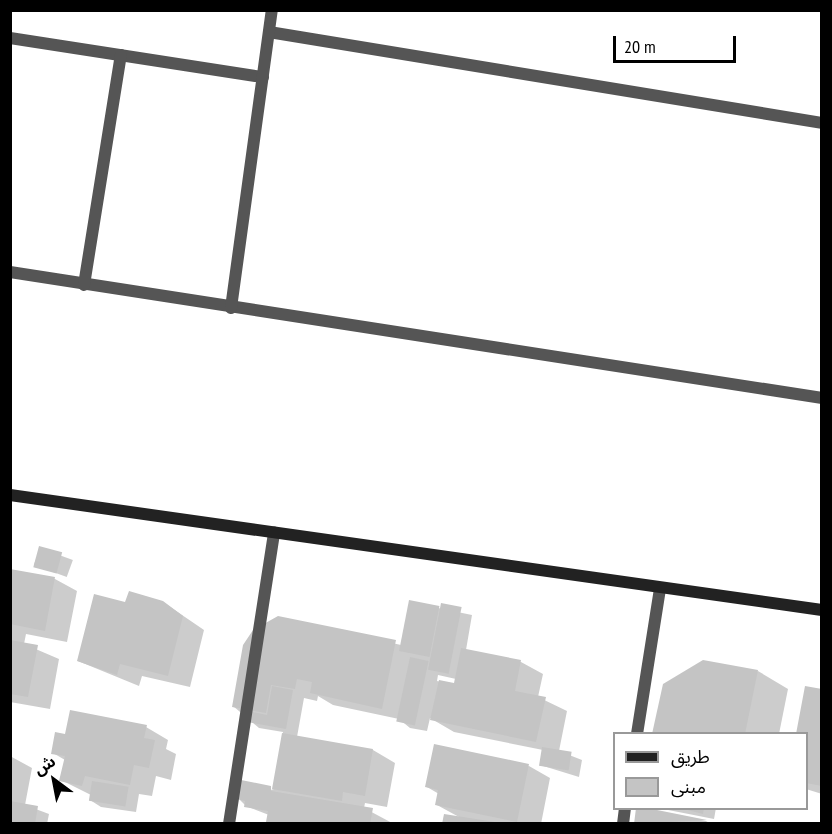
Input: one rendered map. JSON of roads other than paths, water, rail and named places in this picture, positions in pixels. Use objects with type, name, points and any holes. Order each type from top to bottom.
[{"type":"street","points":[[231,308],[272,10]]},
{"type":"street","points":[[269,32],[822,123]]},
{"type":"street","points":[[10,38],[263,77]]},
{"type":"street","points":[[84,285],[121,55]]},
{"type":"street","points":[[10,272],[822,398]]},
{"type":"street","points":[[10,495],[660,589],[822,610]]},
{"type":"street","points":[[229,824],[274,532]]},
{"type":"street","points":[[637,732],[660,589]]}]
